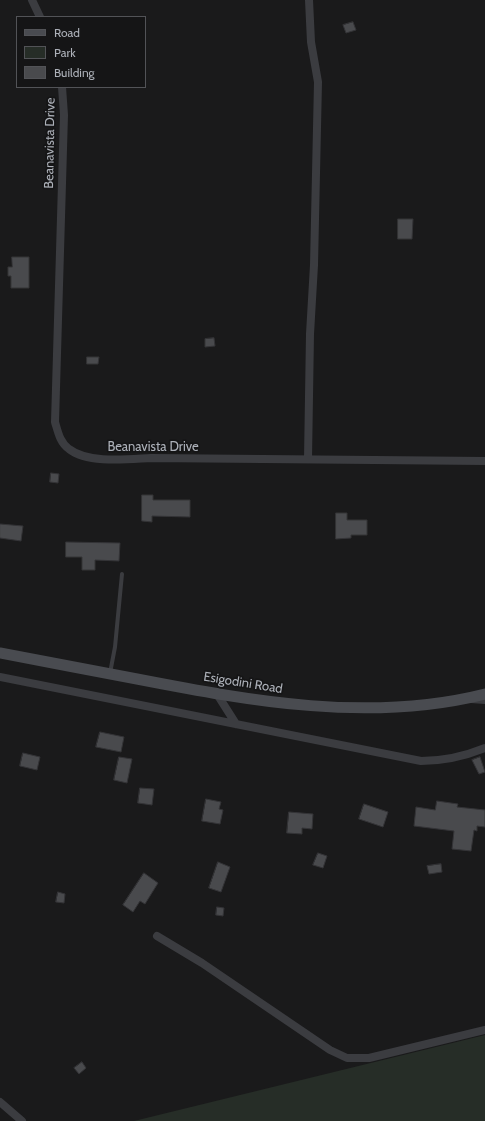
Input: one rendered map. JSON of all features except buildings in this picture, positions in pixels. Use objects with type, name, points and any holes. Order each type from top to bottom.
[{"type":"main road","name":"Esigodini Road","points":[[0,653],[217,694],[317,707],[414,704],[466,698],[485,694]]},
{"type":"street","points":[[32,0],[40,16]]},
{"type":"street","points":[[308,459],[310,334],[314,264],[318,82],[311,42],[309,0]]},
{"type":"street","name":"Beanavista Drive","points":[[62,88],[64,116],[55,422],[60,439],[69,450],[87,456],[110,460],[151,458],[485,461]]},
{"type":"street","points":[[0,677],[421,761],[455,759],[485,748]]},
{"type":"street","points":[[217,694],[236,724]]},
{"type":"street","points":[[466,698],[485,700]]},
{"type":"street","points":[[157,936],[202,963],[330,1050],[347,1058],[369,1058],[485,1030]]},
{"type":"street","points":[[0,1102],[22,1121]]},
{"type":"lane","points":[[110,673],[115,647],[122,574]]},
{"type":"green space","points":[[485,1035],[485,1121],[134,1121]]}]
